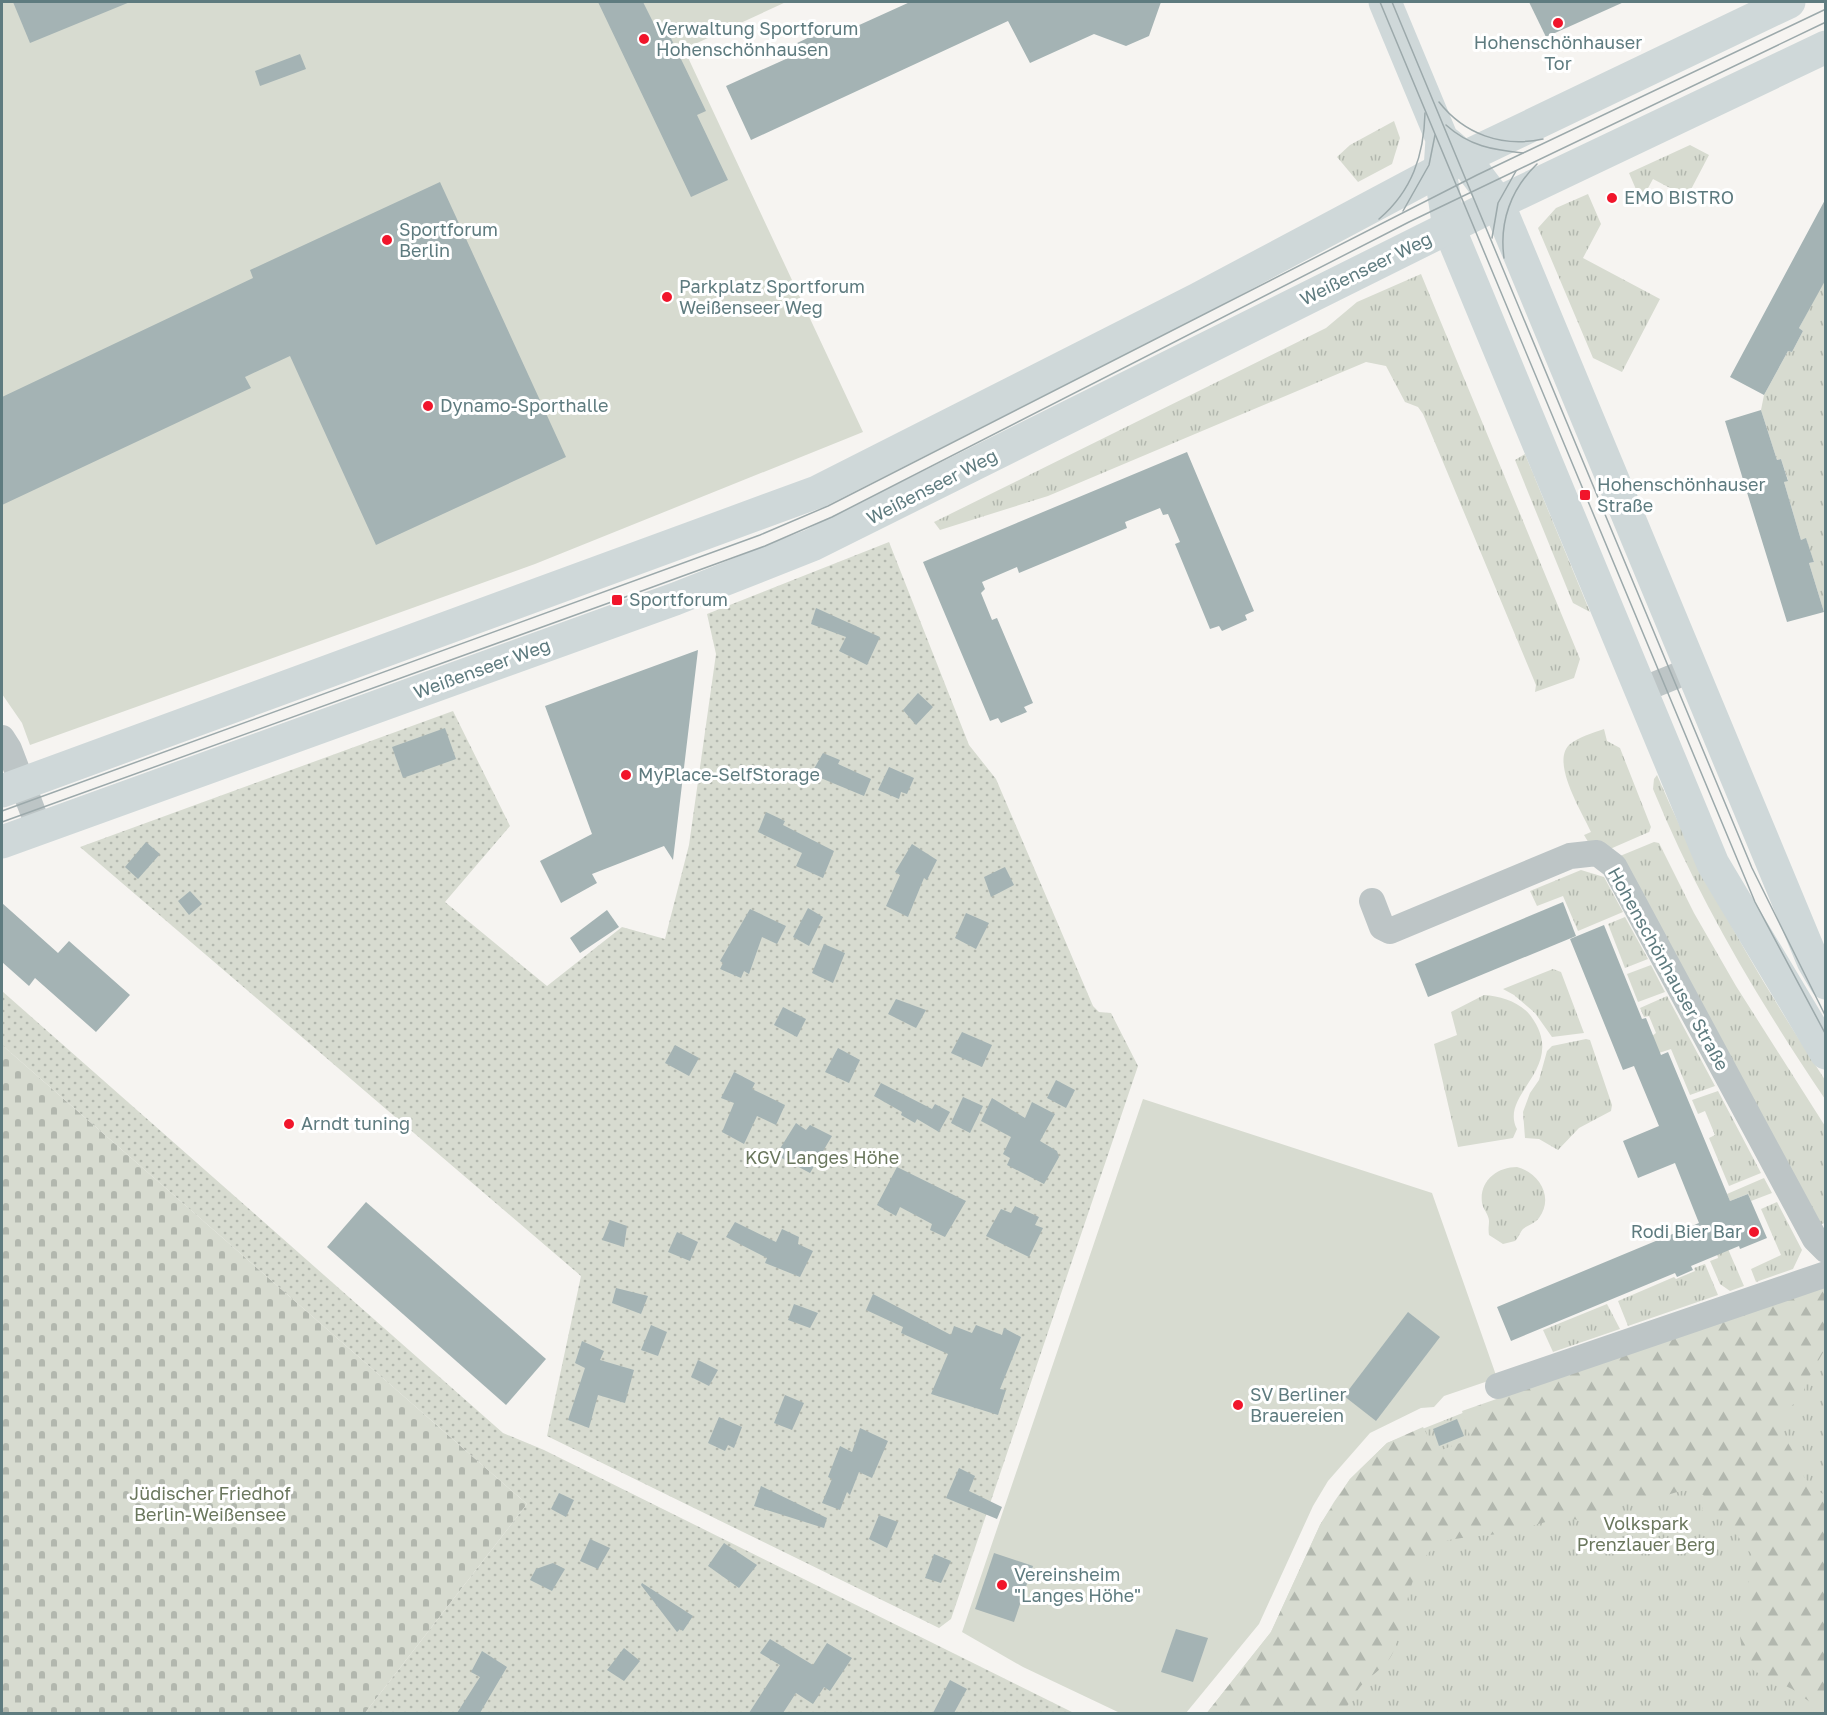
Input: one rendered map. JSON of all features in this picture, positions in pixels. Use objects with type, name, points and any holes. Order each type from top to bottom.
[{"type":"main road","points":[[1385,2],[1449,156],[1449,228],[1639,691],[1713,864],[1826,1053]]},
{"type":"main road","points":[[12,787],[817,492],[886,459],[1449,156],[1789,2]]},
{"type":"main road","name":"Weißenseer Weg","points":[[2,842],[772,562],[907,500],[1498,203],[1826,47]]},
{"type":"main road","points":[[1449,156],[1498,203],[1813,961],[1826,983]]},
{"type":"main road","points":[[752,516],[772,562]]},
{"type":"main road","points":[[355,663],[372,709]]},
{"type":"street","points":[[1639,691],[1693,669]]},
{"type":"street","points":[[2,738],[9,749],[12,787],[39,828]]},
{"type":"street","name":"Hohenschönhauser Straße","points":[[1372,902],[1382,927],[1390,931],[1570,856],[1597,853],[1614,866],[1815,1239],[1826,1250]]},
{"type":"street","points":[[1498,1386],[1826,1274]]},
{"type":"green space","name":"Sportforum Berlin","points":[[2,2],[786,2],[684,49],[863,432],[535,564],[30,745],[22,723],[2,694]]},
{"type":"green space","points":[[1394,121],[1400,138],[1392,164],[1358,182],[1337,157],[1350,145]]},
{"type":"green space","points":[[1690,145],[1709,155],[1687,197],[1653,179],[1641,201],[1629,173]]},
{"type":"green space","points":[[1588,194],[1601,224],[1583,258],[1660,299],[1622,372],[1593,358],[1538,228],[1556,208]]},
{"type":"green space","points":[[1421,274],[1580,659],[1574,678],[1535,692],[1536,685],[1423,414],[1418,407],[1405,402],[1386,366],[1366,362],[1048,496],[940,530],[934,522],[1326,328],[1357,302]]},
{"type":"green space","points":[[1825,279],[1824,625],[1824,612],[1809,563],[1814,562],[1806,539],[1801,540],[1784,482],[1788,480],[1781,459],[1777,460],[1761,410],[1764,395],[1788,351],[1792,352],[1803,331],[1799,328]]},
{"type":"green space","points":[[1525,454],[1590,612],[1573,603],[1515,460]]},
{"type":"green space","name":"KGV Langes Höhe","points":[[889,542],[969,745],[996,779],[1093,1006],[1099,1012],[1111,1013],[1138,1066],[951,1619],[939,1628],[547,1436],[581,1276],[80,847],[453,711],[510,826],[445,902],[547,986],[622,927],[665,939],[689,845],[716,654],[707,614]]},
{"type":"green space","points":[[1604,729],[1607,741],[1620,748],[1651,827],[1649,832],[1610,849],[1590,845],[1584,835],[1591,832],[1570,788],[1564,763],[1564,753],[1569,745],[1581,737]]},
{"type":"green space","points":[[1657,775],[1694,855],[1735,932],[1825,1080],[1825,1099],[1753,987],[1710,910],[1653,789]]},
{"type":"green space","points":[[1654,842],[1659,843],[1694,913],[1736,986],[1825,1126],[1825,1223],[1818,1225],[1620,856]]},
{"type":"green space","points":[[1581,870],[1604,877],[1623,912],[1578,931],[1563,896],[1537,906],[1530,891]]},
{"type":"green space","points":[[1625,917],[1648,959],[1625,968],[1608,924]]},
{"type":"green space","points":[[1651,965],[1665,992],[1638,1002],[1627,974]]},
{"type":"green space","points":[[1553,969],[1561,972],[1584,1033],[1552,1037],[1535,1013],[1503,989]]},
{"type":"green space","points":[[2,991],[503,1433],[544,1450],[1074,1713],[365,1713],[527,1504],[2,1045]]},
{"type":"green space","points":[[1484,995],[1509,1001],[1526,1010],[1540,1034],[1542,1050],[1538,1065],[1517,1103],[1514,1116],[1517,1129],[1513,1138],[1458,1147],[1434,1044],[1457,1035],[1451,1012]]},
{"type":"green space","points":[[1667,996],[1715,1086],[1690,1095],[1671,1049],[1659,1053],[1652,1036],[1656,1033],[1649,1016],[1644,1017],[1640,1008]]},
{"type":"green space","points":[[1590,1040],[1612,1105],[1611,1111],[1579,1128],[1558,1150],[1539,1139],[1525,1138],[1523,1112],[1530,1093],[1539,1080],[1547,1051],[1552,1046]]},
{"type":"green space","name":"Jüdischer Friedhof Berlin-Weißensee","points":[[2,1045],[527,1504],[365,1713],[2,1713]]},
{"type":"green space","points":[[1718,1091],[1761,1173],[1729,1186],[1709,1138],[1715,1135],[1705,1111],[1698,1114],[1692,1100]]},
{"type":"green space","name":"SV Berliner Brauereien","points":[[1143,1099],[1432,1193],[1497,1378],[1444,1396],[1434,1407],[1421,1408],[1370,1433],[1328,1481],[1313,1506],[1259,1624],[1186,1713],[1120,1713],[1023,1667],[962,1632]]},
{"type":"green space","points":[[1517,1167],[1538,1180],[1545,1195],[1545,1202],[1537,1220],[1523,1229],[1515,1241],[1503,1244],[1489,1235],[1489,1219],[1483,1205],[1483,1188],[1496,1173]]},
{"type":"green space","points":[[1764,1178],[1772,1193],[1751,1201],[1748,1194],[1730,1201],[1727,1194]]},
{"type":"green space","points":[[1777,1202],[1802,1250],[1793,1269],[1756,1282],[1751,1269],[1781,1255],[1761,1209]]},
{"type":"green space","points":[[1728,1249],[1744,1286],[1730,1291],[1720,1284],[1710,1261],[1718,1258],[1717,1253]]},
{"type":"green space","points":[[1705,1264],[1718,1295],[1628,1326],[1618,1301],[1674,1277],[1676,1279],[1695,1271],[1694,1268]]},
{"type":"green space","name":"Volkspark Prenzlauer Berg","points":[[1825,1285],[1825,1713],[1206,1714],[1271,1632],[1320,1525],[1334,1502],[1350,1479],[1387,1443],[1523,1389]]},
{"type":"green space","points":[[1825,1285],[1825,1349],[1807,1381],[1801,1399],[1784,1411],[1774,1424],[1793,1451],[1805,1478],[1825,1495],[1825,1713],[1792,1689],[1754,1671],[1743,1658],[1740,1636],[1749,1604],[1748,1585],[1752,1555],[1727,1522],[1706,1514],[1702,1510],[1704,1496],[1690,1490],[1639,1503],[1620,1499],[1584,1521],[1555,1520],[1508,1532],[1449,1540],[1435,1547],[1425,1557],[1417,1571],[1391,1656],[1360,1687],[1343,1713],[1206,1714],[1271,1632],[1320,1525],[1350,1479],[1387,1443],[1423,1427],[1436,1452],[1471,1439],[1462,1411]]},
{"type":"green space","points":[[1607,1304],[1620,1329],[1553,1352],[1543,1330]]},
{"type":"building","points":[[13,2],[130,2],[30,43]]},
{"type":"building","points":[[598,2],[643,2],[660,36],[668,32],[706,111],[697,115],[728,180],[691,197]]},
{"type":"building","points":[[910,2],[1161,2],[1149,36],[1126,46],[1094,34],[1030,63],[1008,21],[751,140],[726,86],[797,54],[793,45],[841,22],[846,31]]},
{"type":"building","name":"Hohenschönhauser Tor","points":[[1529,2],[1624,2],[1546,37]]},
{"type":"building","points":[[300,54],[306,69],[260,86],[255,71]]},
{"type":"building","name":"Dynamo-Sporthalle","points":[[440,182],[566,457],[376,545],[290,356],[245,377],[251,388],[2,505],[2,397],[253,278],[250,270]]},
{"type":"building","points":[[1826,198],[1826,279],[1799,328],[1803,331],[1792,352],[1788,351],[1764,395],[1730,377]]},
{"type":"building","points":[[1761,410],[1777,460],[1781,459],[1788,481],[1784,482],[1801,540],[1806,538],[1814,562],[1809,563],[1824,612],[1787,622],[1725,421]]},
{"type":"building","points":[[1187,452],[1254,611],[1245,615],[1247,620],[1222,631],[1219,626],[1210,629],[1175,544],[1180,542],[1168,514],[1163,515],[1160,508],[1125,522],[1127,528],[1019,573],[1017,567],[982,582],[985,589],[981,593],[992,620],[997,618],[1033,703],[1024,707],[1027,712],[1001,723],[998,718],[990,721],[923,562]]},
{"type":"building","points":[[816,608],[880,637],[867,665],[839,651],[846,637],[811,624]]},
{"type":"building","name":"MyPlace-SelfStorage","points":[[698,650],[673,860],[664,846],[592,874],[597,883],[561,903],[540,861],[592,834],[545,706]]},
{"type":"building","points":[[918,693],[933,707],[916,725],[903,710]]},
{"type":"building","points":[[445,728],[456,759],[403,778],[392,747]]},
{"type":"building","points":[[823,753],[840,760],[838,764],[871,779],[864,796],[811,774]]},
{"type":"building","points":[[889,767],[914,778],[907,794],[901,792],[899,799],[878,790]]},
{"type":"building","points":[[766,812],[785,821],[783,825],[834,851],[823,878],[796,866],[802,853],[758,832]]},
{"type":"building","points":[[146,842],[160,854],[138,879],[125,867]]},
{"type":"building","points":[[912,844],[937,860],[927,880],[924,878],[908,917],[886,906],[900,875],[895,872]]},
{"type":"building","points":[[1005,867],[1014,885],[991,897],[984,877]]},
{"type":"building","points":[[190,891],[202,904],[189,915],[178,901]]},
{"type":"building","points":[[1563,902],[1576,936],[1428,997],[1415,964]]},
{"type":"building","points":[[2,903],[58,953],[69,941],[130,995],[96,1032],[35,978],[29,986],[2,962]]},
{"type":"building","points":[[808,908],[823,917],[809,946],[793,937]]},
{"type":"building","points":[[750,909],[786,926],[777,944],[762,937],[749,974],[744,971],[741,978],[720,969],[723,963],[720,961]]},
{"type":"building","points":[[607,910],[619,927],[580,953],[570,938]]},
{"type":"building","points":[[966,913],[989,923],[976,949],[955,938]]},
{"type":"building","points":[[1604,925],[1642,1019],[1646,1018],[1661,1055],[1668,1052],[1730,1201],[1748,1194],[1767,1238],[1740,1249],[1739,1246],[1691,1266],[1693,1270],[1677,1277],[1675,1273],[1511,1341],[1497,1307],[1699,1223],[1675,1163],[1638,1178],[1623,1141],[1659,1126],[1634,1066],[1623,1070],[1570,939]]},
{"type":"building","points":[[824,944],[845,953],[833,983],[812,973]]},
{"type":"building","points":[[896,999],[926,1010],[916,1028],[888,1014]]},
{"type":"building","points":[[783,1007],[806,1019],[797,1037],[774,1025]]},
{"type":"building","points":[[962,1032],[992,1045],[982,1067],[951,1053]]},
{"type":"building","points":[[675,1045],[699,1058],[689,1076],[665,1063]]},
{"type":"building","points":[[838,1048],[860,1060],[849,1083],[825,1072]]},
{"type":"building","points":[[734,1072],[755,1083],[752,1089],[785,1105],[776,1125],[757,1116],[744,1144],[722,1132],[734,1103],[721,1098]]},
{"type":"building","points":[[1056,1080],[1075,1090],[1066,1108],[1047,1098]]},
{"type":"building","points":[[881,1083],[932,1109],[935,1104],[950,1112],[939,1132],[917,1119],[915,1123],[901,1115],[902,1112],[874,1096]]},
{"type":"building","points":[[963,1097],[983,1106],[970,1133],[951,1123]]},
{"type":"building","points":[[992,1098],[1025,1118],[1032,1102],[1055,1114],[1040,1141],[1057,1151],[1059,1157],[1044,1184],[1007,1165],[1010,1158],[1003,1154],[1011,1137],[981,1121]]},
{"type":"building","points":[[796,1123],[806,1130],[810,1125],[832,1136],[810,1173],[776,1155]]},
{"type":"building","points":[[897,1167],[966,1201],[945,1237],[930,1230],[932,1224],[900,1207],[896,1216],[877,1205]]},
{"type":"building","points":[[366,1202],[546,1359],[506,1405],[327,1247]]},
{"type":"building","points":[[1015,1206],[1039,1217],[1035,1225],[1043,1228],[1029,1257],[986,1236],[1001,1209],[1011,1213]]},
{"type":"building","points":[[610,1220],[627,1226],[624,1247],[602,1240]]},
{"type":"building","points":[[735,1222],[776,1242],[782,1229],[799,1237],[798,1244],[813,1251],[800,1277],[765,1263],[767,1258],[726,1237]]},
{"type":"building","points":[[677,1232],[698,1242],[690,1261],[668,1252]]},
{"type":"building","points":[[616,1288],[648,1296],[641,1314],[612,1303]]},
{"type":"building","points":[[873,1294],[951,1335],[954,1326],[972,1333],[976,1325],[1002,1335],[1004,1328],[1021,1337],[1000,1389],[1006,1390],[998,1415],[931,1394],[948,1354],[901,1333],[903,1327],[866,1310]]},
{"type":"building","points":[[794,1304],[818,1313],[810,1328],[788,1320]]},
{"type":"building","points":[[1408,1312],[1440,1337],[1376,1421],[1344,1396]]},
{"type":"building","points":[[651,1325],[667,1332],[658,1356],[641,1350]]},
{"type":"building","points":[[582,1341],[604,1351],[600,1360],[634,1370],[625,1403],[598,1395],[589,1428],[568,1420],[585,1368],[575,1363]]},
{"type":"building","points":[[698,1360],[718,1370],[709,1386],[691,1377]]},
{"type":"building","points":[[785,1395],[804,1403],[792,1430],[774,1423]]},
{"type":"building","points":[[719,1417],[742,1427],[734,1448],[728,1445],[725,1451],[708,1443]]},
{"type":"building","points":[[1457,1419],[1464,1436],[1439,1446],[1433,1429]]},
{"type":"building","points":[[860,1428],[888,1441],[872,1478],[859,1472],[850,1495],[847,1492],[840,1510],[822,1503],[832,1479],[828,1477],[840,1446],[852,1452]]},
{"type":"building","points":[[959,1468],[975,1476],[969,1491],[1002,1507],[997,1519],[946,1498]]},
{"type":"building","points":[[761,1486],[827,1518],[824,1528],[754,1506]]},
{"type":"building","points":[[559,1493],[574,1500],[566,1517],[551,1509]]},
{"type":"building","points":[[879,1515],[898,1522],[887,1548],[869,1539]]},
{"type":"building","points":[[590,1539],[610,1548],[598,1569],[580,1561]]},
{"type":"building","points":[[724,1543],[757,1565],[739,1588],[708,1566]]},
{"type":"building","name":"Vereinsheim \"Langes Höhe\"","points":[[994,1553],[1033,1566],[1014,1622],[975,1609]]},
{"type":"building","points":[[934,1554],[951,1561],[941,1583],[925,1578]]},
{"type":"building","points":[[553,1563],[565,1569],[552,1591],[530,1580],[536,1569]]},
{"type":"building","points":[[642,1583],[693,1616],[683,1631],[680,1629],[677,1632],[641,1585]]},
{"type":"building","points":[[1176,1629],[1208,1638],[1193,1682],[1161,1672]]},
{"type":"building","points":[[770,1639],[813,1665],[827,1643],[852,1658],[830,1691],[824,1687],[813,1704],[796,1693],[783,1713],[749,1713],[780,1665],[760,1653]]},
{"type":"building","points":[[624,1648],[640,1661],[624,1681],[607,1670]]},
{"type":"building","points":[[482,1651],[507,1667],[480,1713],[457,1713],[480,1677],[471,1672]]},
{"type":"building","points":[[950,1680],[967,1689],[954,1713],[933,1713]]},
{"type":"tram line","points":[[1380,2],[1755,902],[1826,1035]]},
{"type":"tram line","points":[[1392,2],[1752,868],[1826,1017]]},
{"type":"tram line","points":[[2,811],[760,535],[828,506],[1477,175],[1826,9]]},
{"type":"tram line","points":[[2,822],[765,546],[832,517],[1409,222],[1826,22]]},
{"type":"tram line","points":[[1439,102],[1460,123],[1485,136],[1513,142],[1543,139]]},
{"type":"tram line","points":[[1379,219],[1400,197],[1414,171],[1422,143],[1425,113]]},
{"type":"tram line","points":[[1446,125],[1464,138],[1482,146],[1523,153]]},
{"type":"tram line","points":[[1403,211],[1429,165],[1435,135]]},
{"type":"tram line","points":[[1504,258],[1503,232],[1509,207],[1520,184],[1537,164]]},
{"type":"tram line","points":[[1492,238],[1498,203],[1516,171]]},
{"type":"place","name":"Hohenschönhauser Tor","points":[[1558,23]]},
{"type":"place","name":"Verwaltung Sportforum Hohenschönhausen","points":[[644,39]]},
{"type":"place","name":"EMO BISTRO","points":[[1612,198]]},
{"type":"place","name":"Sportforum Berlin","points":[[387,240]]},
{"type":"place","name":"Parkplatz Sportforum Weißenseer Weg","points":[[667,297]]},
{"type":"place","name":"Dynamo-Sporthalle","points":[[428,406]]},
{"type":"place","name":"Hohenschönhauser Straße","points":[[1585,495]]},
{"type":"place","name":"Sportforum","points":[[617,600]]},
{"type":"place","name":"MyPlace-SelfStorage","points":[[626,775]]},
{"type":"place","name":"Arndt tuning","points":[[289,1124]]},
{"type":"place","name":"Rodi Bier Bar","points":[[1754,1232]]},
{"type":"place","name":"SV Berliner Brauereien","points":[[1238,1405]]},
{"type":"place","name":"Vereinsheim \"Langes Höhe\"","points":[[1002,1585]]}]
